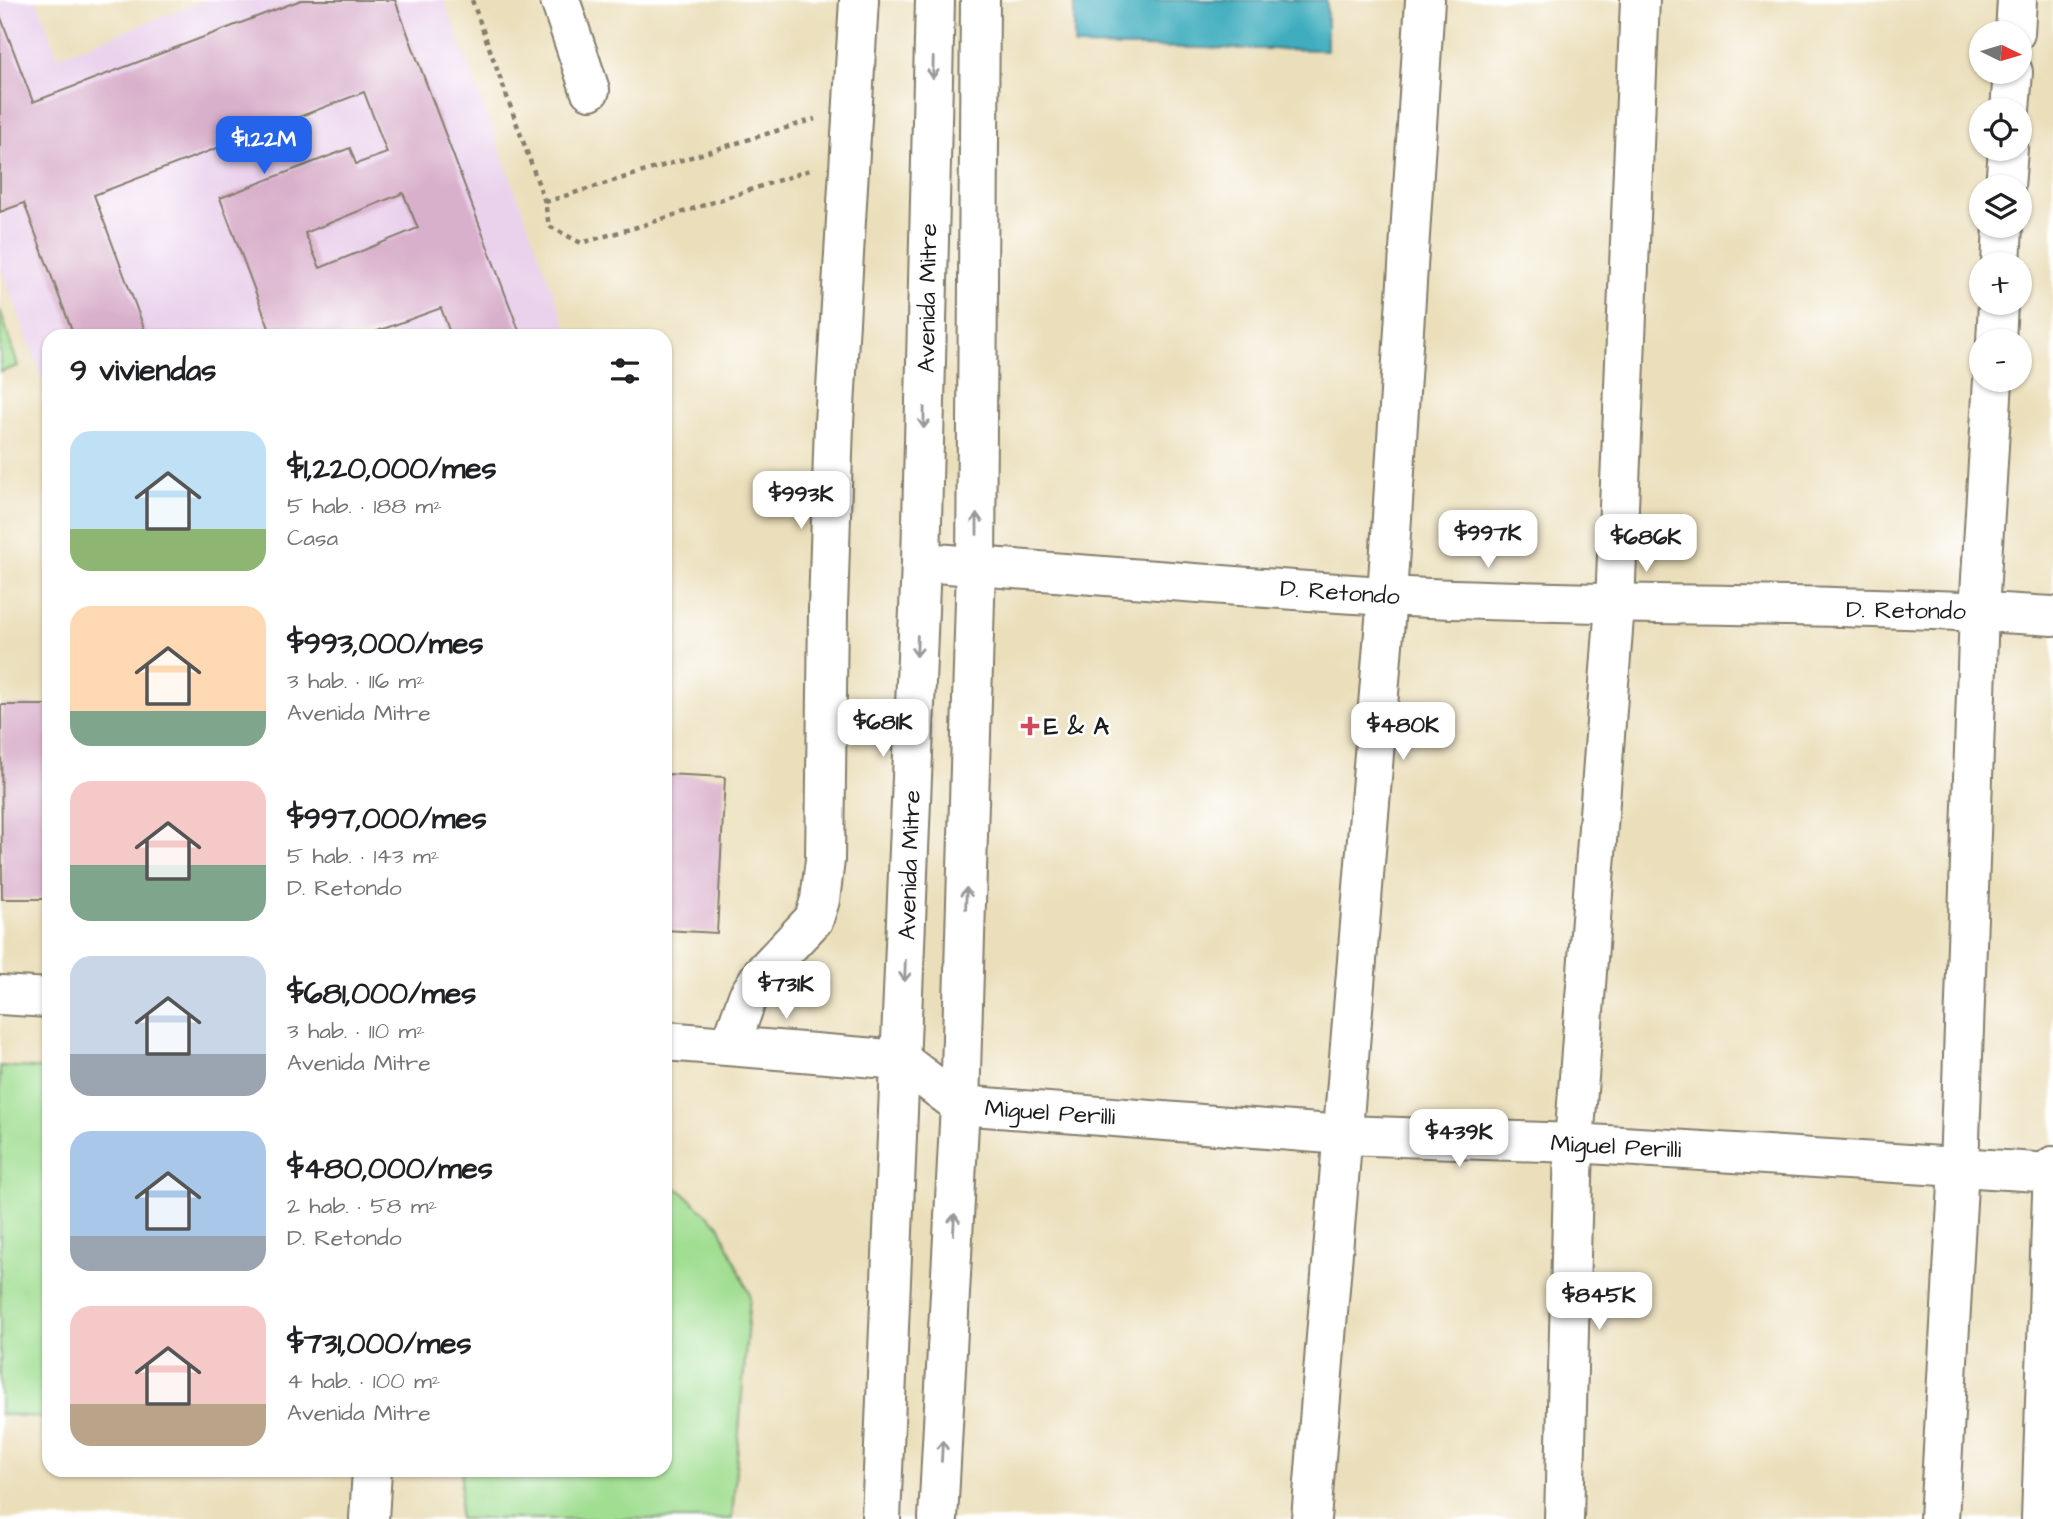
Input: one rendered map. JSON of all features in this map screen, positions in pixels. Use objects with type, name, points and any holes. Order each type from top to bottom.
[{"type":"street","points":[[560,0],[590,90]]},
{"type":"street","points":[[730,1046],[748,996],[762,974],[814,919],[820,900],[825,860],[828,609],[834,424],[859,0]]},
{"type":"street","name":"Avenida Mitre","points":[[881,1519],[920,562],[935,0]]},
{"type":"street","name":"Avenida Mitre","points":[[938,1519],[960,1105],[976,566],[980,0]]},
{"type":"street","points":[[1311,1519],[1387,596],[1425,0]]},
{"type":"street","points":[[1564,1519],[1574,1143],[1615,604],[1640,0]]},
{"type":"street","points":[[2016,21],[2017,0]]},
{"type":"street","points":[[1939,1519],[1959,1167],[1979,611],[1992,392]]},
{"type":"street","name":"D. Retondo","points":[[920,562],[1387,596],[1615,604],[1979,611],[2053,616]]},
{"type":"street","points":[[0,995],[42,998]]},
{"type":"street","points":[[672,1042],[901,1060]]},
{"type":"street","name":"Miguel Perilli","points":[[901,1060],[960,1105],[1343,1135],[1574,1143],[2053,1173]]},
{"type":"street","points":[[2042,1519],[2053,1166]]},
{"type":"street","points":[[369,1519],[372,1477]]},
{"type":"path","points":[[471,0],[545,202],[549,226],[581,243],[644,225],[850,156]]},
{"type":"path","points":[[545,202],[852,108]]},
{"type":"shaded area","points":[[0,0],[37,0],[58,56],[207,0],[444,0],[567,329],[42,329],[42,377],[0,265]]},
{"type":"green space","points":[[0,309],[18,366],[0,372]]},
{"type":"green space","points":[[0,1066],[42,1069],[42,1417],[0,1414]]},
{"type":"green space","points":[[672,1186],[681,1191],[719,1225],[750,1295],[732,1519],[459,1519],[462,1477],[672,1477]]},
{"type":"water","points":[[1074,0],[1327,0],[1327,50],[1074,46]]},
{"type":"building","points":[[301,0],[395,0],[518,329],[448,329],[441,308],[383,329],[269,329],[220,198],[350,148],[356,164],[387,153],[364,92],[94,195],[144,329],[71,329],[24,203],[0,212],[0,15],[33,102]],"holes":[[[403,193],[418,228],[320,268],[305,233]]]},
{"type":"building","points":[[1,705],[42,705],[42,899],[2,899]]},
{"type":"building","points":[[672,774],[725,777],[717,933],[672,930]]},
{"type":"place","name":"E & A","points":[[1030,726]]}]
